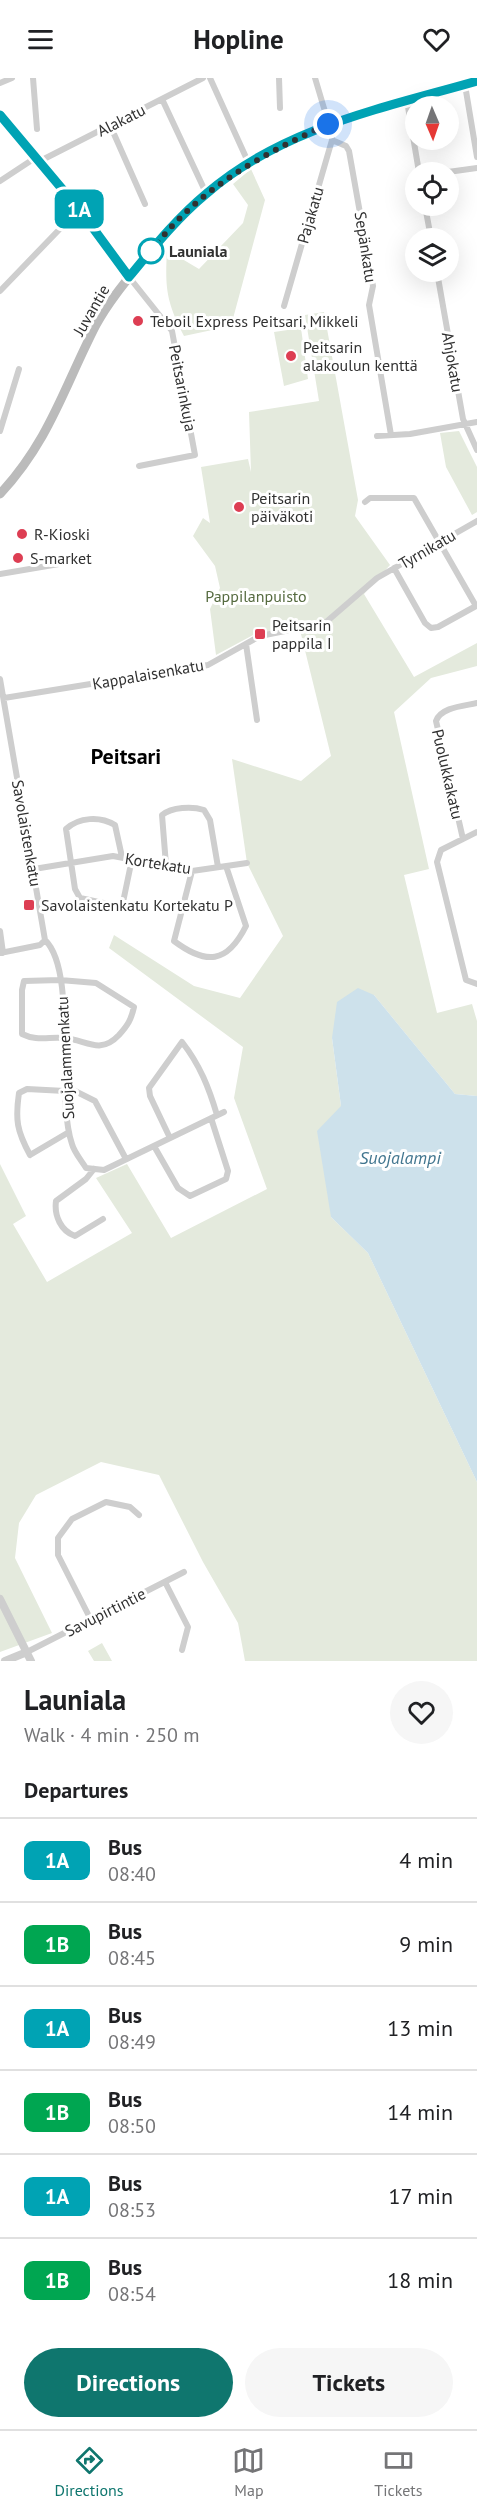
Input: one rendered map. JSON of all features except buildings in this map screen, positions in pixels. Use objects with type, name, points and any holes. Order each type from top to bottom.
[{"type":"main road","name":"Juvantie","points":[[425,96],[477,81]]},
{"type":"main road","name":"Juvantie","points":[[0,494],[37,447],[54,418],[96,325],[129,277],[173,226],[206,193],[249,164],[328,124],[405,102]]},
{"type":"street","points":[[0,83],[12,78]]},
{"type":"street","points":[[33,78],[37,129]]},
{"type":"street","name":"Alakatu","points":[[0,181],[37,160],[162,99],[191,81],[203,78]]},
{"type":"street","points":[[210,78],[249,164]]},
{"type":"street","points":[[279,78],[280,108]]},
{"type":"street","points":[[315,78],[332,140]]},
{"type":"street","points":[[465,85],[477,157]]},
{"type":"street","points":[[162,99],[206,193]]},
{"type":"street","points":[[0,115],[79,209],[129,277]]},
{"type":"street","points":[[110,125],[145,204]]},
{"type":"street","name":"Pajakatu","points":[[284,306],[332,140]]},
{"type":"street","name":"Sepänkatu","points":[[332,140],[346,146],[350,151],[373,286],[369,305],[391,435]]},
{"type":"street","points":[[459,170],[477,168]]},
{"type":"street","points":[[0,291],[79,209]]},
{"type":"street","name":"Peitsarinkuja","points":[[129,277],[171,331],[195,455],[139,466]]},
{"type":"street","name":"Ahjokatu","points":[[439,282],[464,425],[477,450]]},
{"type":"street","points":[[0,431],[19,369]]},
{"type":"street","points":[[377,436],[477,423]]},
{"type":"street","points":[[365,502],[370,498],[414,498],[476,606],[438,627],[431,628],[425,623],[394,568]]},
{"type":"street","name":"Tyrnikatu","points":[[377,578],[477,521]]},
{"type":"street","points":[[0,574],[58,564]]},
{"type":"street","name":"Kappalaisenkatu","points":[[4,698],[208,664],[260,636],[325,623],[377,578]]},
{"type":"street","points":[[246,644],[257,720]]},
{"type":"street","name":"Savolaistenkatu","points":[[0,678],[45,940]]},
{"type":"street","name":"Puolukkakatu","points":[[463,839],[436,721],[438,715],[444,711],[477,703]]},
{"type":"street","points":[[166,865],[162,815],[168,811],[196,807],[204,810],[210,820],[218,867]]},
{"type":"street","points":[[122,857],[115,825],[105,818],[74,822],[66,829],[75,889],[80,898],[122,907],[132,859]]},
{"type":"street","points":[[477,832],[441,850],[437,862],[466,980],[477,984]]},
{"type":"street","name":"Kortekatu","points":[[34,869],[113,856],[192,871],[247,862]]},
{"type":"street","points":[[192,871],[174,941],[189,952],[213,958],[222,956],[234,944],[246,926],[226,866]]},
{"type":"street","points":[[0,931],[2,953],[40,945],[45,940]]},
{"type":"street","name":"Suojalammenkatu","points":[[45,940],[53,948],[58,961],[69,1132],[72,1145],[86,1168],[94,1169]]},
{"type":"street","points":[[60,980],[96,983],[134,1007],[131,1022],[111,1043],[98,1046],[64,1038],[32,1039],[22,1034],[24,981],[60,980]]},
{"type":"street","points":[[154,1146],[178,1188],[190,1196],[226,1179],[228,1172],[207,1084],[196,1060],[182,1042],[149,1088],[150,1096],[170,1138]]},
{"type":"street","points":[[69,1132],[30,1155],[18,1134],[16,1113],[19,1094],[27,1089],[65,1088],[95,1101],[126,1160]]},
{"type":"street","points":[[103,1219],[75,1236],[66,1233],[58,1221],[56,1202],[86,1179],[94,1169],[105,1170],[224,1112]]},
{"type":"street","points":[[92,1620],[58,1555],[58,1538],[72,1519],[106,1502],[130,1507],[139,1515]]},
{"type":"street","name":"Savupirtintie","points":[[27,1652],[184,1572]]},
{"type":"street","points":[[165,1582],[188,1627],[182,1650]]},
{"type":"street","points":[[0,1599],[31,1661]]},
{"type":"street","points":[[4,1661],[27,1652]]},
{"type":"green space","points":[[251,169],[265,200],[231,326],[184,336],[173,313],[168,294],[167,250],[199,269],[243,223],[248,205],[233,184]]},
{"type":"green space","name":"Pappilanpuisto","points":[[324,312],[358,500],[355,516],[390,565],[364,594],[414,677],[477,643],[477,666],[431,678],[394,712],[429,869],[404,875],[437,1013],[472,1004],[477,1021],[477,1096],[455,1094],[374,995],[332,1038],[341,1106],[331,1217],[368,1253],[477,1482],[477,1661],[245,1661],[238,1623],[203,1562],[159,1475],[101,1462],[36,1495],[19,1523],[15,1558],[52,1633],[0,1652],[0,1164],[26,1216],[13,1224],[47,1282],[132,1233],[96,1178],[127,1164],[171,1238],[267,1189],[234,1098],[243,1047],[109,948],[114,935],[194,986],[240,998],[283,936],[247,863],[232,759],[301,781],[331,756],[299,626],[255,634],[216,655],[210,609],[220,588],[215,566],[193,536],[203,518],[210,523],[201,467],[248,459],[251,472],[249,412],[319,401],[305,315]]},
{"type":"green space","name":"Peitsarin alakoulun kenttä","points":[[301,328],[308,379],[284,386],[274,332]]},
{"type":"green space","points":[[459,431],[477,467],[477,512],[472,515],[446,467],[440,433]]},
{"type":"green space","points":[[102,1643],[112,1661],[94,1661],[88,1651]]},
{"type":"water","name":"Suojalampi","points":[[358,988],[374,995],[455,1094],[477,1096],[477,1482],[368,1253],[331,1217],[317,1131],[341,1106],[332,1038],[337,1002]]},
{"type":"bus line","name":"1A","points":[[0,115],[79,209],[129,277],[151,250],[206,193],[234,173],[272,151],[328,124],[351,116],[477,81]]},
{"type":"place","name":"Launiala","points":[[151,251]]},
{"type":"place","name":"Teboil Express Peitsari, Mikkeli","points":[[138,321]]},
{"type":"place","name":"Peitsarin alakoulun kenttä","points":[[291,356]]},
{"type":"place","name":"Peitsarin päiväkoti","points":[[239,507]]},
{"type":"place","name":"R-Kioski","points":[[22,534]]},
{"type":"place","name":"S-market","points":[[18,558]]},
{"type":"place","name":"Peitsarin pappila I","points":[[260,634]]},
{"type":"place","name":"Savolaistenkatu Kortekatu P","points":[[29,905]]},
{"type":"district","name":"Peitsari","points":[[126,756]]},
{"type":"route","points":[[151,251],[206,193],[234,173],[272,151],[328,124]]}]
